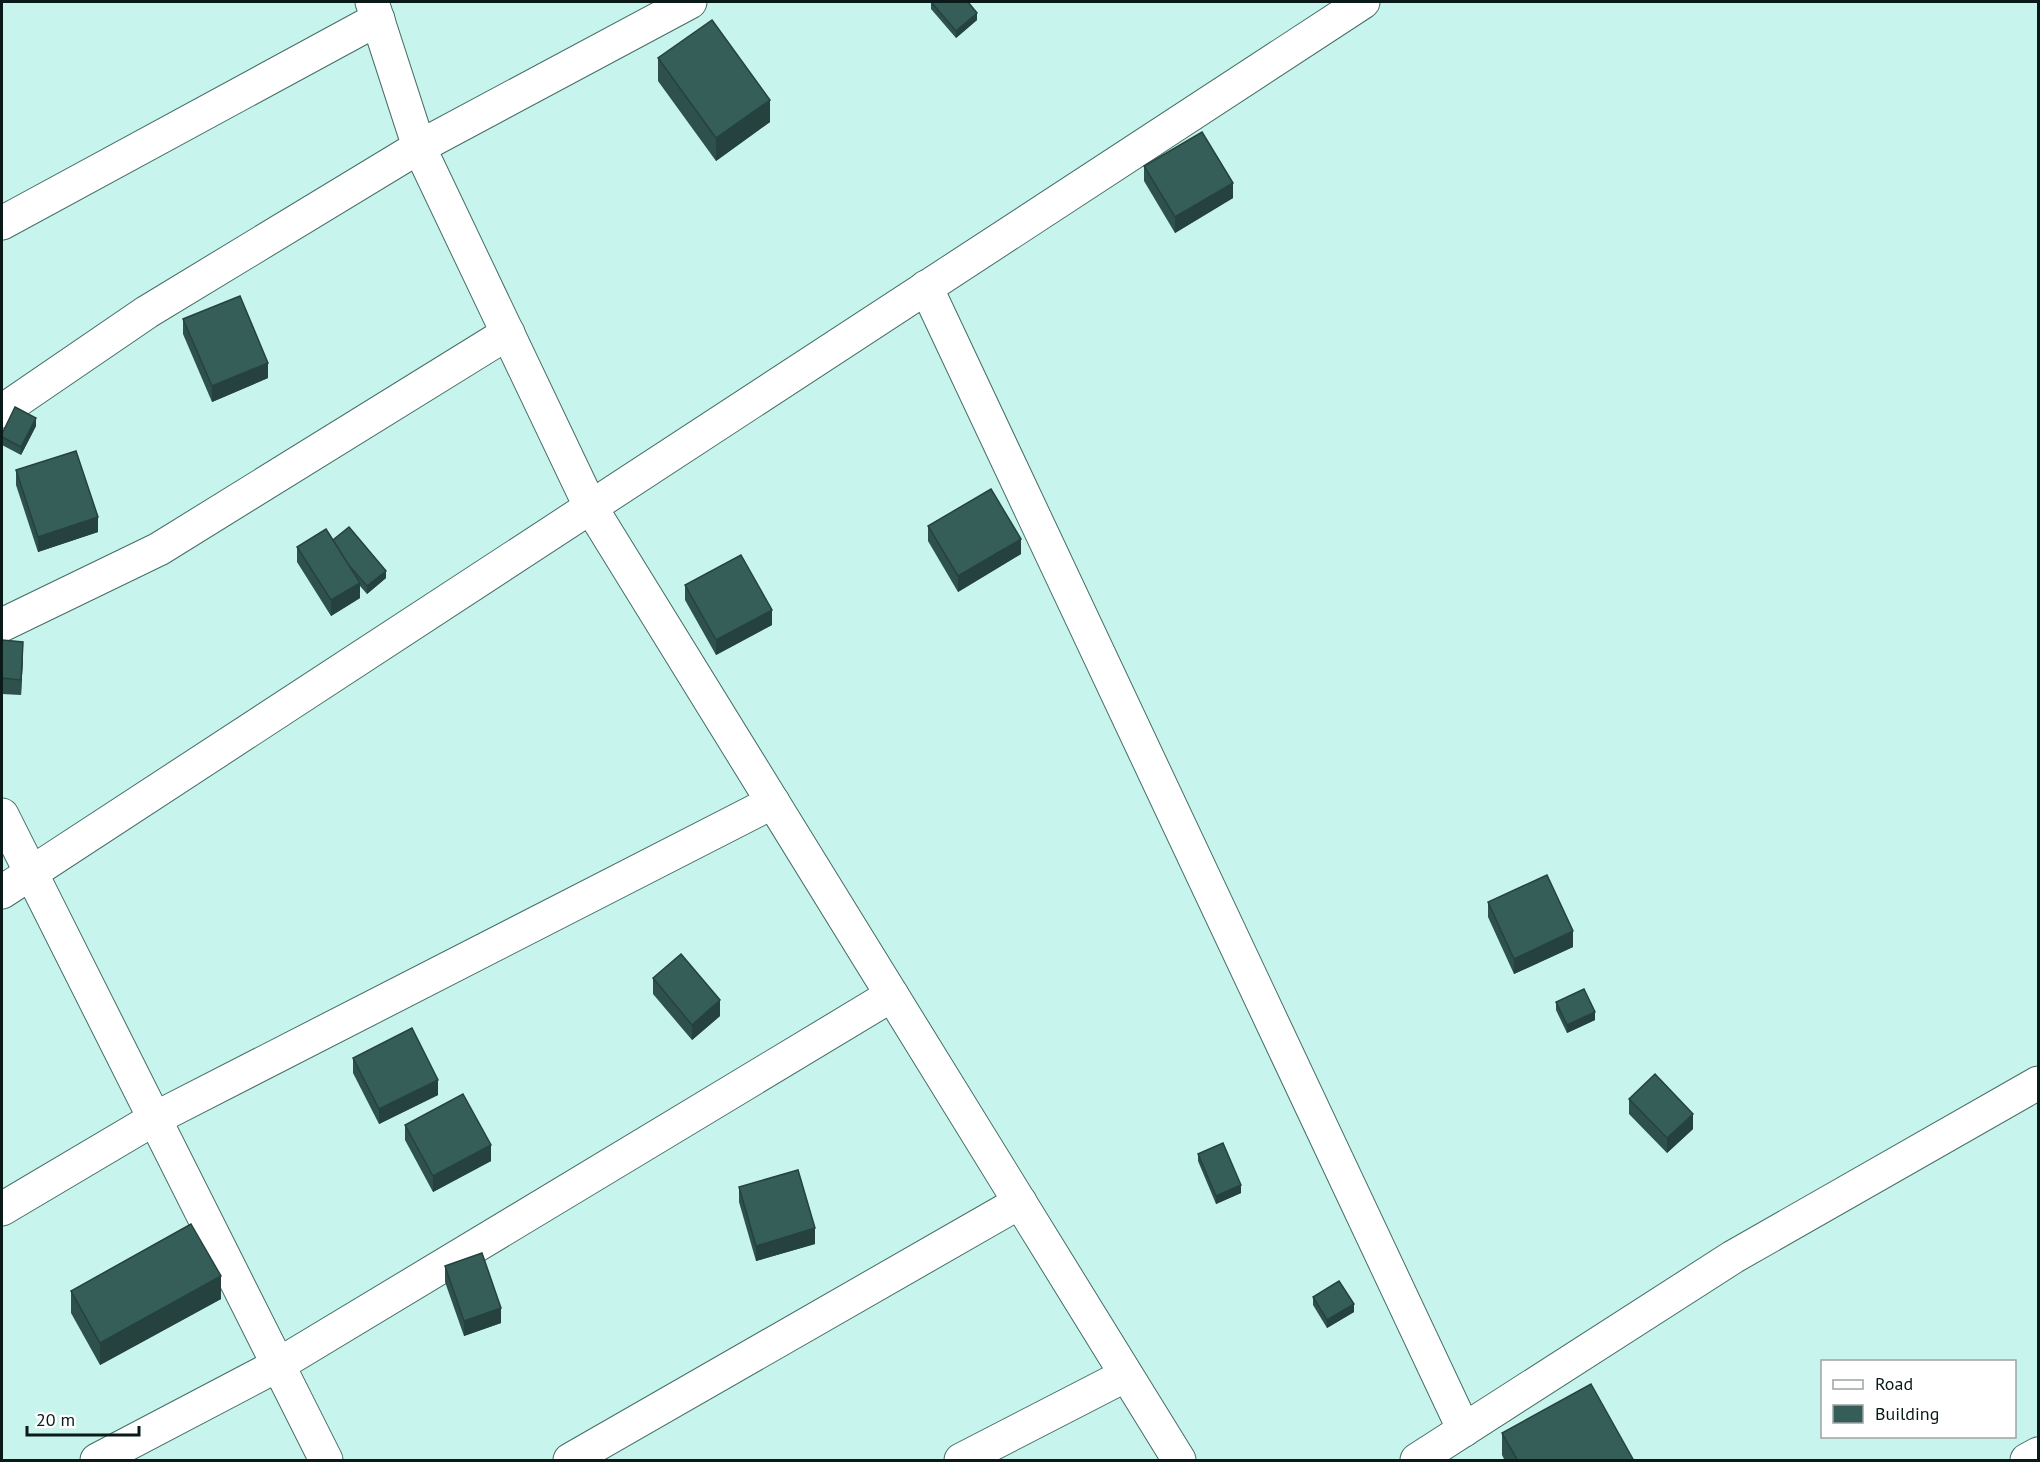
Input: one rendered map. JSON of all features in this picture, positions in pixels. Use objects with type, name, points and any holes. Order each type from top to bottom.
[{"type":"main road","points":[[2,411],[147,312],[419,147],[690,2]]},
{"type":"main road","points":[[2,892],[1363,2]]},
{"type":"main road","points":[[2,223],[375,10],[419,147],[590,506],[1179,1461]]},
{"type":"main road","points":[[926,287],[1464,1431]]},
{"type":"main road","points":[[2,625],[159,549],[508,333]]},
{"type":"main road","points":[[2,1209],[154,1119],[773,802]]},
{"type":"main road","points":[[2,815],[326,1461]]},
{"type":"main road","points":[[97,1461],[278,1365],[892,995]]},
{"type":"main road","points":[[1417,1461],[1733,1257],[2038,1083]]},
{"type":"main road","points":[[570,1461],[1020,1202]]},
{"type":"main road","points":[[961,1461],[1126,1375]]},
{"type":"main road","points":[[2027,1461],[2038,1454]]},
{"type":"building","points":[[931,2],[968,2],[977,13],[956,31]]},
{"type":"building","points":[[712,20],[770,100],[716,138],[658,58]]},
{"type":"building","points":[[1202,132],[1233,183],[1175,217],[1144,166]]},
{"type":"building","points":[[240,296],[268,363],[212,386],[183,319]]},
{"type":"building","points":[[15,407],[36,418],[21,447],[2,437]]},
{"type":"building","points":[[76,451],[98,517],[38,537],[16,470]]},
{"type":"building","points":[[991,489],[1021,539],[958,576],[928,526]]},
{"type":"building","points":[[349,527],[386,571],[367,586],[347,563],[333,540]]},
{"type":"building","points":[[326,529],[360,583],[331,600],[297,547]]},
{"type":"building","points":[[741,555],[772,610],[716,640],[685,585]]},
{"type":"building","points":[[2,640],[23,642],[21,680],[2,678]]},
{"type":"building","points":[[1547,875],[1573,931],[1514,959],[1488,902]]},
{"type":"building","points":[[681,954],[720,1000],[692,1025],[653,978]]},
{"type":"building","points":[[1584,989],[1595,1012],[1567,1025],[1556,1002]]},
{"type":"building","points":[[412,1028],[438,1080],[379,1109],[353,1058]]},
{"type":"building","points":[[1655,1074],[1693,1114],[1667,1138],[1629,1099]]},
{"type":"building","points":[[463,1094],[491,1145],[433,1176],[405,1125]]},
{"type":"building","points":[[1223,1143],[1241,1185],[1216,1196],[1198,1154]]},
{"type":"building","points":[[798,1170],[815,1228],[756,1246],[739,1187]]},
{"type":"building","points":[[191,1224],[221,1276],[100,1343],[71,1291]]},
{"type":"building","points":[[482,1253],[501,1308],[464,1321],[445,1266]]},
{"type":"building","points":[[1339,1281],[1354,1304],[1327,1320],[1313,1297]]},
{"type":"building","points":[[1591,1384],[1634,1461],[1518,1461],[1502,1433]]}]
